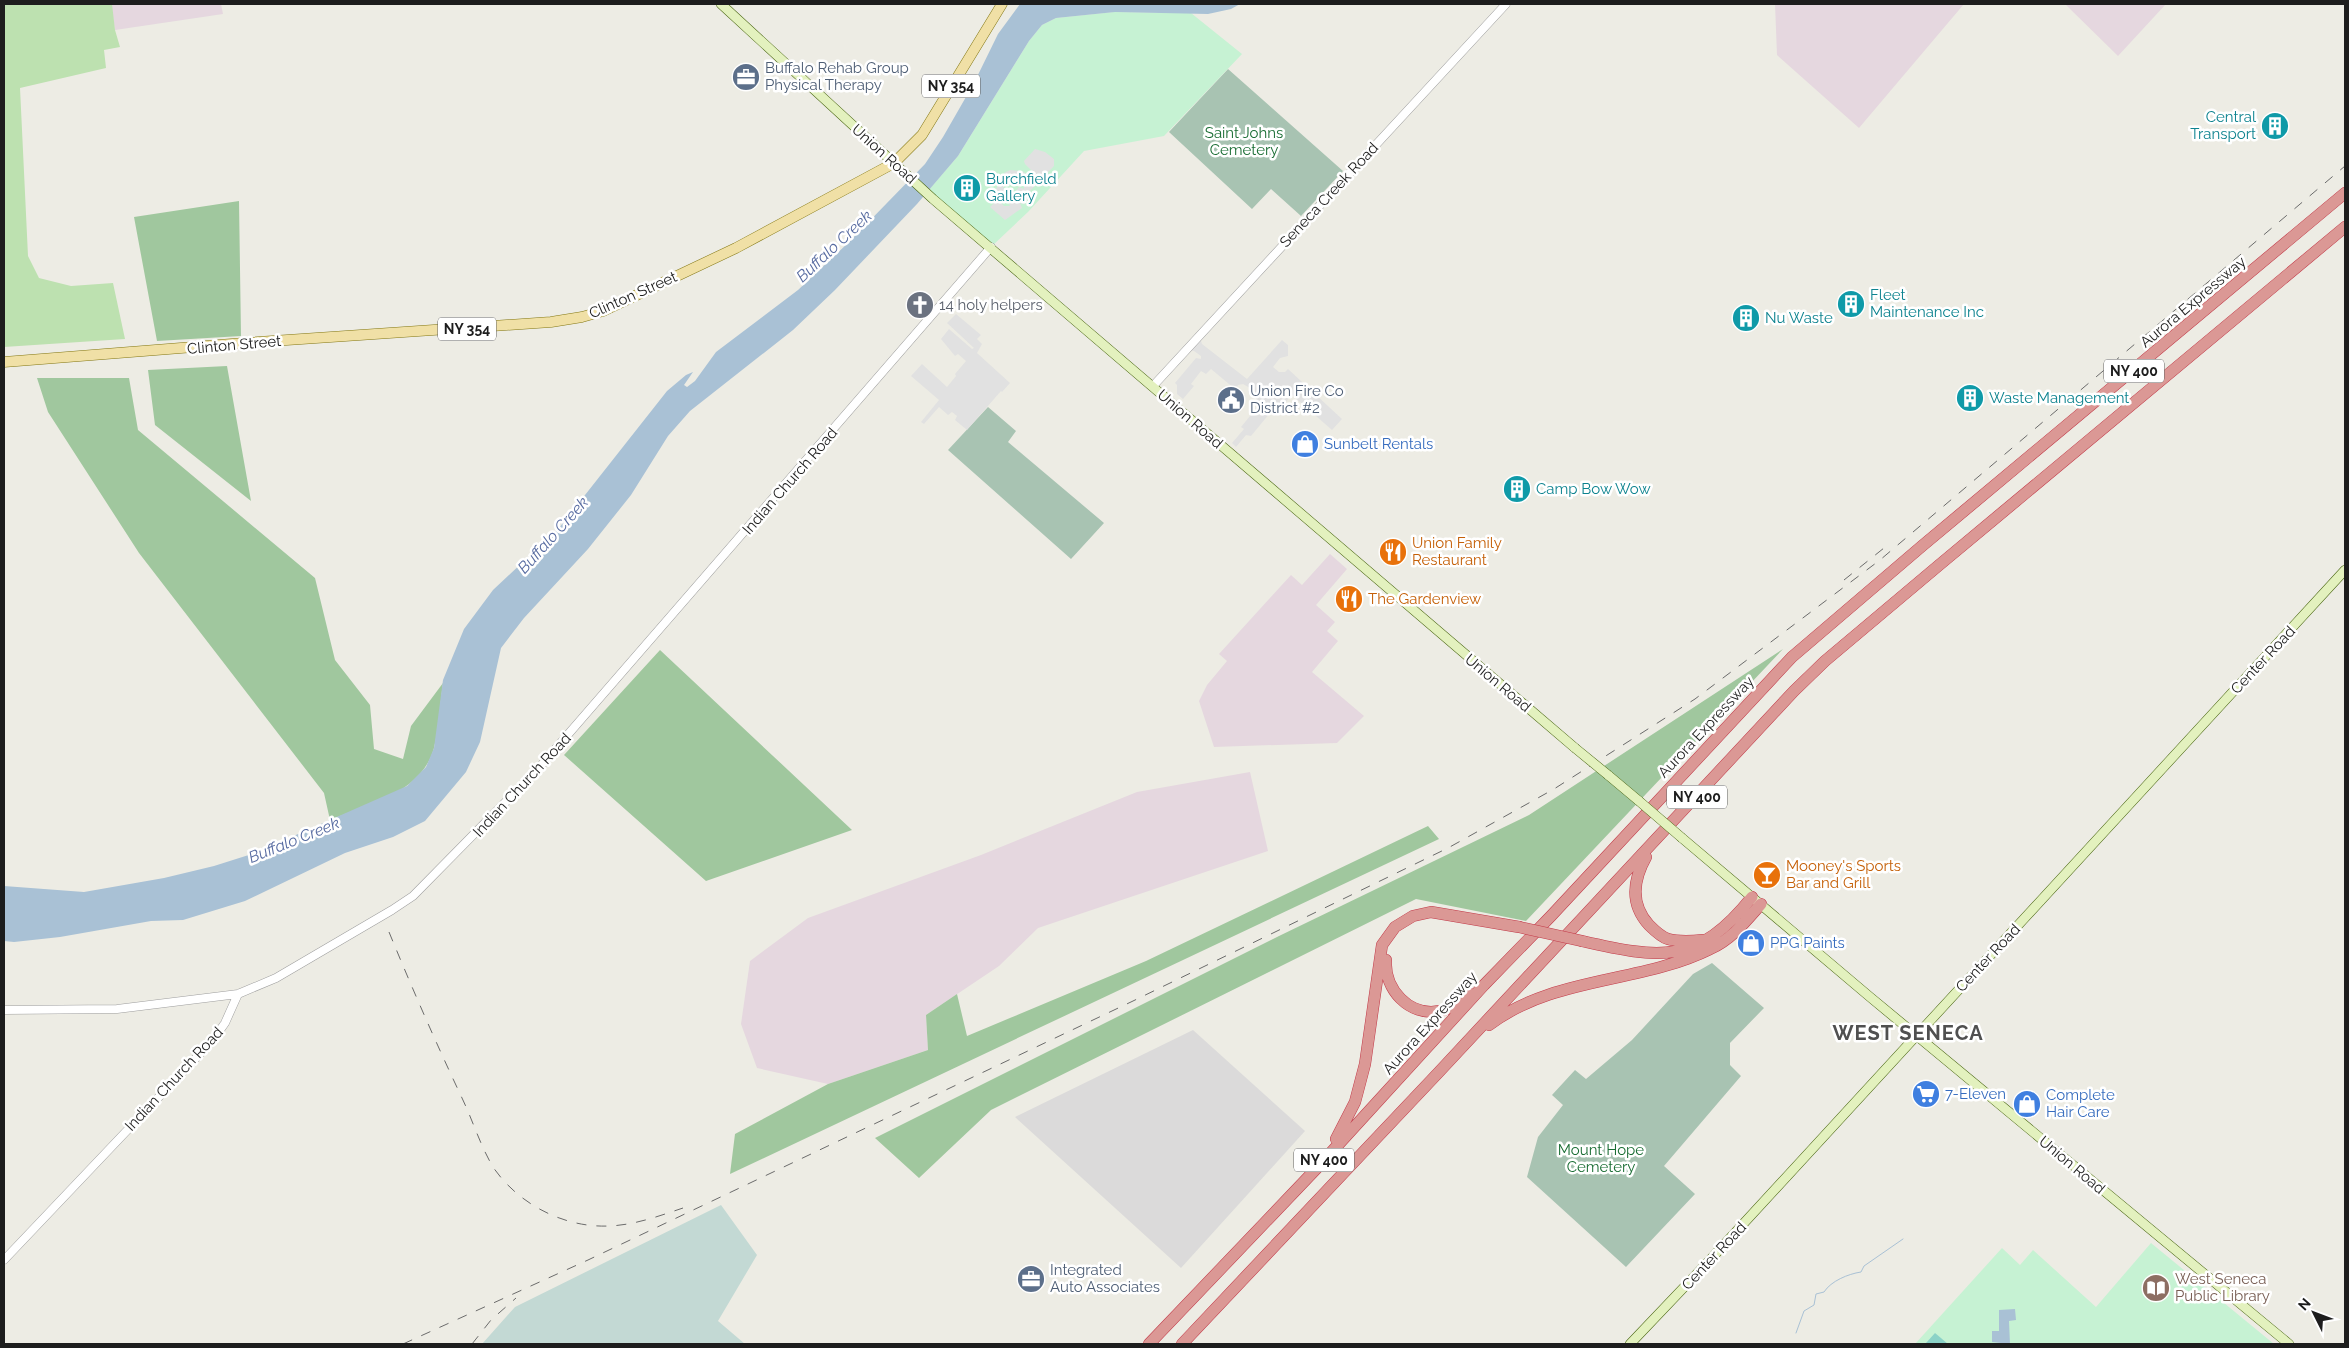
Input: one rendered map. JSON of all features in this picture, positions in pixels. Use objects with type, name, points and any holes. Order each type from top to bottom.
[{"type":"highway","name":"Aurora Expressway","points":[[1149,1344],[1316,1169],[1484,985],[1551,916],[1792,657],[1922,546],[2345,194]]},
{"type":"highway","name":"NY 400","points":[[1182,1344],[1794,691],[1825,661],[2345,227]]},
{"type":"highway","points":[[1653,843],[1635,880],[1634,892],[1643,918],[1665,938],[1675,941],[1708,940]]},
{"type":"highway","points":[[1579,944],[1642,952],[1670,952],[1690,949],[1708,940],[1725,927],[1752,897]]},
{"type":"highway","points":[[1468,1041],[1513,1008],[1536,998],[1562,989],[1641,973],[1687,959],[1711,949],[1731,936],[1761,904]]},
{"type":"highway","points":[[1316,1169],[1342,1130],[1355,1102],[1365,1064],[1382,945],[1395,927],[1413,916],[1431,912],[1517,929],[1632,957],[1659,960],[1687,959]]},
{"type":"highway","points":[[1484,985],[1449,1008],[1427,1012],[1411,1007],[1399,998],[1390,986],[1385,972],[1387,953],[1392,939],[1400,929],[1409,923],[1430,917],[1445,917],[1517,929]]},
{"type":"main road","name":"Union Road","points":[[721,4],[933,199],[1638,802],[2289,1344]]},
{"type":"main road","name":"Clinton Street","points":[[4,362],[550,322],[582,317],[613,307],[736,248],[898,166],[922,135],[1002,4]]},
{"type":"main road","name":"Center Road","points":[[1630,1344],[1680,1293],[2345,570]]},
{"type":"street","name":"Seneca Creek Road","points":[[1153,386],[1506,4]]},
{"type":"street","name":"Indian Church Road","points":[[4,1260],[213,1040],[225,1023],[238,994],[276,978],[392,910],[412,896],[532,776],[990,247]]},
{"type":"street","points":[[4,1010],[117,1009],[238,994]]},
{"type":"shaded area","points":[[111,4],[221,4],[223,14],[115,30]]},
{"type":"shaded area","points":[[1775,4],[1964,4],[1859,128],[1777,55]]},
{"type":"shaded area","points":[[2065,4],[2166,4],[2118,56]]},
{"type":"shaded area","points":[[1035,149],[1045,152],[1054,159],[1054,166],[1028,193],[1030,196],[1024,204],[1020,203],[1022,208],[1005,220],[990,207],[995,202],[995,198],[991,196],[992,190],[996,189],[1005,177],[1004,173],[1010,170],[1022,171],[1028,175],[1028,180],[1032,179],[1034,176],[1033,172],[1024,161]],"holes":[[[1016,180],[1024,185],[1024,189],[1019,187],[1008,201],[1010,206],[1004,206],[1001,203],[1006,189],[1003,188],[1009,181]]]},
{"type":"shaded area","points":[[956,314],[981,335],[977,339],[982,344],[977,353],[1010,383],[967,430],[955,420],[957,416],[952,412],[948,415],[939,407],[924,424],[921,422],[939,400],[911,376],[922,364],[947,387],[956,376],[955,374],[966,361],[958,354],[955,356],[941,339],[949,329],[972,349],[974,348],[947,323]]},
{"type":"shaded area","points":[[1200,338],[1202,344],[1247,379],[1282,340],[1288,345],[1288,356],[1280,358],[1273,367],[1279,372],[1285,372],[1288,369],[1342,419],[1332,430],[1292,395],[1283,405],[1279,403],[1275,408],[1271,406],[1267,411],[1270,413],[1251,436],[1246,435],[1236,447],[1232,443],[1244,429],[1241,427],[1264,399],[1260,402],[1248,392],[1250,388],[1243,384],[1238,385],[1235,389],[1211,369],[1206,374],[1201,371],[1191,384],[1194,386],[1183,399],[1177,394],[1177,385],[1175,383],[1196,358],[1201,359],[1201,356],[1189,350]]},
{"type":"shaded area","points":[[1330,554],[1347,569],[1316,605],[1335,622],[1327,631],[1338,641],[1312,672],[1364,716],[1337,743],[1214,747],[1199,701],[1207,685],[1227,661],[1219,654],[1291,575],[1302,585]]},
{"type":"shaded area","points":[[1250,772],[1268,851],[1038,928],[999,966],[926,1015],[928,1050],[828,1084],[757,1068],[741,1024],[750,961],[808,918],[981,855],[1137,792]]},
{"type":"shaded area","points":[[1193,1030],[1305,1131],[1181,1268],[1015,1117]]},
{"type":"shaded area","points":[[721,1205],[757,1255],[718,1321],[745,1344],[482,1344],[515,1307]]},
{"type":"shaded area","points":[[1935,1333],[1948,1344],[1926,1343]]},
{"type":"green space","points":[[4,4],[112,4],[115,30],[120,47],[104,50],[106,68],[20,88],[28,256],[39,278],[71,286],[113,283],[125,339],[4,347]]},
{"type":"green space","points":[[1114,12],[1191,13],[1242,54],[1164,136],[1084,151],[1028,212],[991,247],[927,192],[958,156],[1029,41],[1042,25],[1056,18]]},
{"type":"green space","name":"Saint Johns Cemetery","points":[[1228,69],[1343,171],[1301,216],[1271,189],[1252,209],[1169,132]]},
{"type":"green space","points":[[239,201],[241,336],[157,341],[134,217]]},
{"type":"green space","points":[[227,366],[251,501],[155,425],[148,370]]},
{"type":"green space","points":[[37,378],[129,378],[138,430],[315,578],[335,660],[370,705],[374,749],[403,759],[411,726],[443,683],[434,748],[428,763],[418,776],[406,787],[391,795],[330,820],[324,793],[139,553],[48,412]]},
{"type":"green space","points":[[988,407],[1016,431],[1008,442],[1104,523],[1071,559],[948,450]]},
{"type":"green space","points":[[1783,649],[1526,921],[1416,899],[991,1110],[919,1178],[875,1138],[1279,936],[1529,815]]},
{"type":"green space","points":[[660,650],[852,830],[706,881],[564,755]]},
{"type":"green space","points":[[1428,826],[1439,839],[730,1174],[735,1134],[828,1084],[928,1050],[926,1015],[957,994],[967,1036],[1146,961]]},
{"type":"green space","name":"Mount Hope Cemetery","points":[[1712,963],[1764,1008],[1730,1043],[1730,1065],[1741,1076],[1664,1166],[1695,1194],[1626,1267],[1527,1177],[1538,1137],[1563,1105],[1552,1095],[1575,1070],[1586,1079],[1632,1040],[1693,974]]},
{"type":"green space","points":[[2151,1243],[2274,1344],[1915,1344],[2002,1248],[2020,1265],[2033,1250],[2096,1307]]},
{"type":"water","name":"Buffalo Creek","points":[[1020,4],[1240,4],[1231,9],[1208,14],[1115,12],[1056,18],[1042,25],[1029,41],[958,156],[917,204],[835,290],[793,330],[690,411],[668,436],[631,495],[588,549],[524,618],[501,648],[480,742],[466,772],[425,821],[393,837],[345,853],[245,901],[183,920],[151,921],[60,937],[14,942],[4,941],[4,886],[84,892],[164,878],[214,866],[255,853],[407,786],[426,767],[434,748],[443,680],[464,629],[493,590],[559,528],[667,391],[686,375],[693,372],[684,385],[687,387],[695,381],[716,352],[798,290],[848,243],[925,164],[974,83],[998,34]]},
{"type":"water","points":[[2015,1309],[2016,1320],[2009,1321],[2010,1344],[1992,1342],[1992,1331],[1999,1331],[1999,1310]]},
{"type":"waterway","points":[[1796,1333],[1804,1311],[1814,1305],[1816,1294],[1824,1292],[1840,1279],[1861,1272],[1864,1266],[1903,1239]]},
{"type":"railway","points":[[403,1344],[588,1260],[1133,1001],[1448,848],[1554,789],[1695,699],[1880,560],[2345,166]]},
{"type":"railway","points":[[1844,580],[1889,544]]},
{"type":"railway","points":[[389,932],[484,1150],[493,1167],[515,1192],[544,1211],[559,1218],[592,1226],[628,1224],[683,1208]]},
{"type":"railway","points":[[472,1344],[491,1320],[516,1298]]},
{"type":"place","name":"Buffalo Rehab Group Physical Therapy","points":[[746,77]]},
{"type":"place","name":"Central Transport","points":[[2275,126]]},
{"type":"place","name":"Burchfield Gallery","points":[[967,188]]},
{"type":"place","name":"Fleet Maintenance Inc","points":[[1851,304]]},
{"type":"place","name":"14 holy helpers","points":[[920,305]]},
{"type":"place","name":"Nu Waste","points":[[1746,318]]},
{"type":"place","name":"Waste Management","points":[[1970,398]]},
{"type":"place","name":"Union Fire Co District #2","points":[[1231,400]]},
{"type":"place","name":"Sunbelt Rentals","points":[[1305,444]]},
{"type":"place","name":"Camp Bow Wow","points":[[1517,489]]},
{"type":"place","name":"Union Family Restaurant","points":[[1393,552]]},
{"type":"place","name":"The Gardenview","points":[[1349,599]]},
{"type":"place","name":"Mooney's Sports Bar and Grill","points":[[1767,875]]},
{"type":"place","name":"PPG Paints","points":[[1751,943]]},
{"type":"place","name":"7-Eleven","points":[[1926,1094]]},
{"type":"place","name":"Complete Hair Care","points":[[2027,1104]]},
{"type":"place","name":"Integrated Auto Associates","points":[[1031,1279]]},
{"type":"place","name":"West Seneca Public Library","points":[[2156,1288]]},
{"type":"district","name":"WEST SENECA","points":[[1908,1033]]}]
